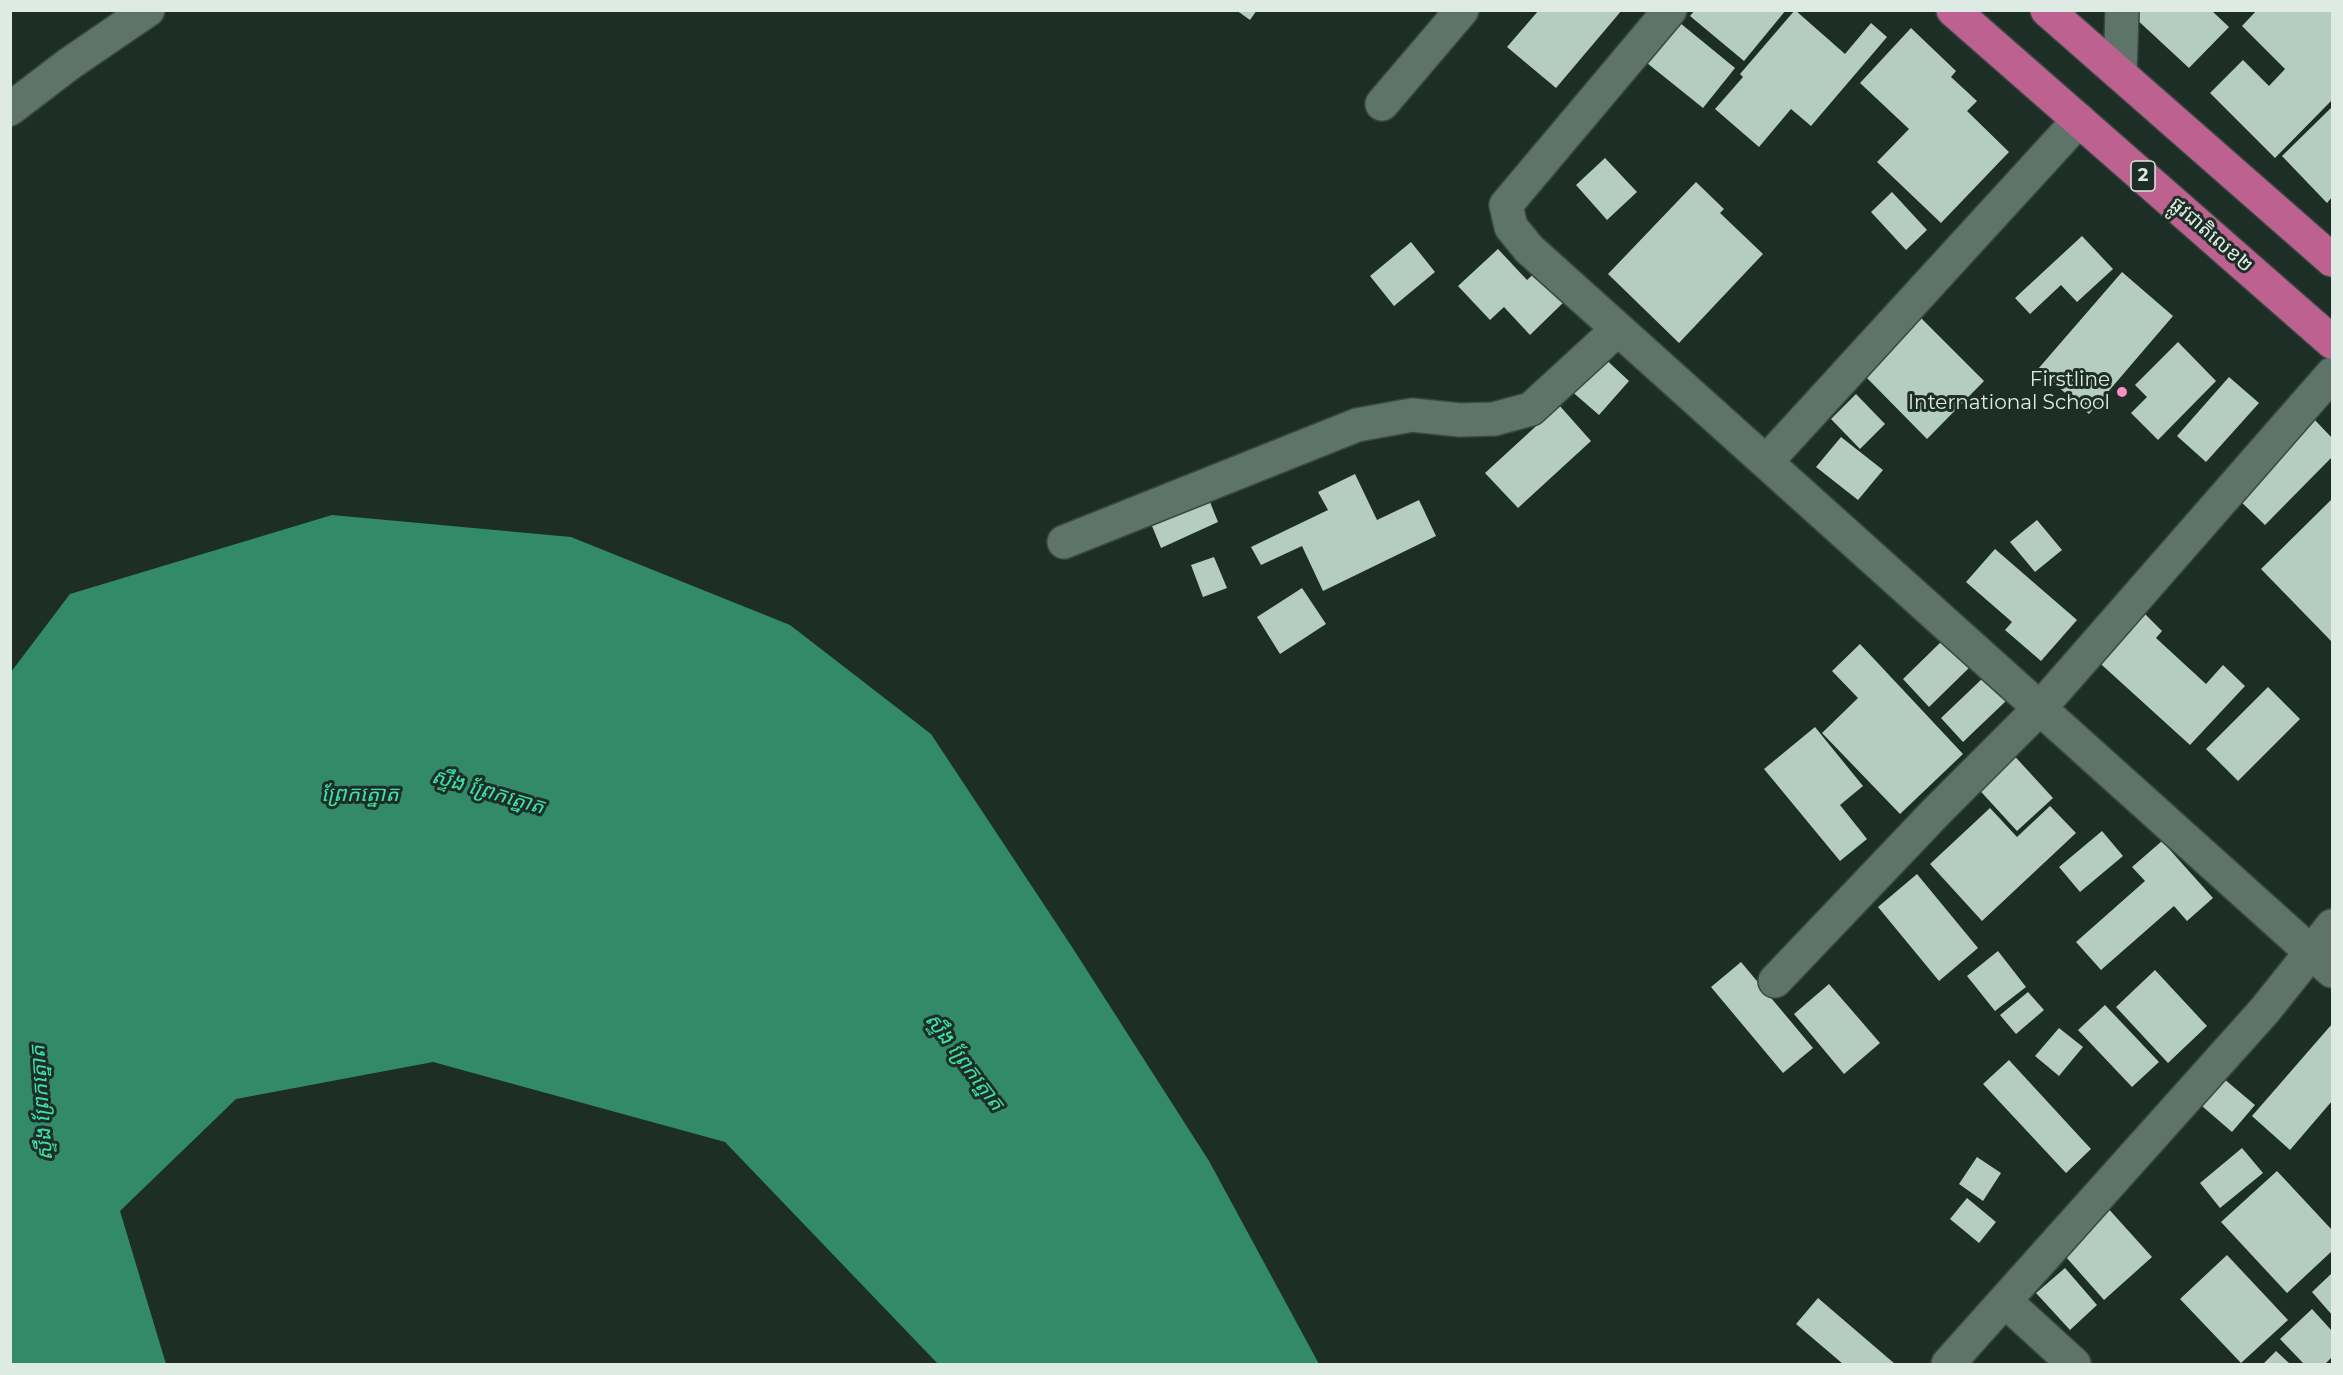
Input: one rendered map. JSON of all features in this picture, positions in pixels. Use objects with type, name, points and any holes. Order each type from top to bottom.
[{"type":"highway","name":"ផ្លូវជាតិលេខ២","points":[[1953,10],[2332,342]]},
{"type":"highway","points":[[2047,10],[2332,260]]},
{"type":"street","points":[[10,109],[69,64],[148,10]]},
{"type":"street","points":[[1382,104],[1462,10]]},
{"type":"street","points":[[1670,10],[1506,205],[1510,227],[1529,249],[2322,961]]},
{"type":"street","points":[[2120,74],[2122,10]]},
{"type":"street","points":[[1766,462],[2079,120]]},
{"type":"street","points":[[1064,542],[1358,425],[1412,415],[1460,420],[1494,419],[1531,409],[1618,329]]},
{"type":"street","points":[[1775,981],[1938,810],[2040,708],[2332,374]]},
{"type":"street","points":[[1948,1365],[2265,1010],[2322,961],[2332,926]]},
{"type":"street","points":[[2005,1301],[2074,1365]]},
{"type":"water","name":"ព្រែកត្នោត","points":[[332,515],[571,537],[790,625],[931,734],[1072,947],[1209,1161],[1319,1364],[938,1364],[725,1142],[433,1062],[236,1099],[120,1211],[166,1364],[11,1364],[11,672],[70,594]]},
{"type":"building","points":[[1236,10],[1257,10],[1250,20]]},
{"type":"building","points":[[1539,10],[1622,10],[1556,88],[1507,47]]},
{"type":"building","points":[[1695,10],[1786,10],[1744,61],[1690,16]]},
{"type":"building","points":[[1795,10],[1845,54],[1871,23],[1887,37],[1811,126],[1791,109],[1759,147],[1715,109],[1743,77],[1740,74]]},
{"type":"building","points":[[2140,10],[2211,10],[2229,27],[2189,68],[2134,17]]},
{"type":"building","points":[[2257,10],[2332,10],[2332,100],[2275,158],[2210,93],[2243,60],[2269,86],[2285,69],[2242,26]]},
{"type":"building","points":[[1674,18],[1735,68],[1703,108],[1642,59]]},
{"type":"building","points":[[1911,28],[1956,71],[1951,77],[1977,101],[1967,111],[2009,152],[1941,223],[1877,162],[1909,129],[1860,83]]},
{"type":"building","points":[[2332,107],[2332,197],[2327,203],[2282,156]]},
{"type":"building","points":[[1605,158],[1637,192],[1607,220],[1576,185]]},
{"type":"building","points":[[1696,182],[1724,209],[1720,213],[1763,254],[1679,343],[1608,274]]},
{"type":"building","points":[[1892,192],[1927,230],[1906,250],[1871,212]]},
{"type":"building","points":[[2082,236],[2113,269],[2077,302],[2061,285],[2030,314],[2015,298]]},
{"type":"building","points":[[1411,242],[1435,272],[1394,306],[1370,276]]},
{"type":"building","points":[[1498,249],[1527,280],[1540,268],[1568,298],[1530,335],[1504,307],[1490,320],[1458,286]]},
{"type":"building","points":[[2122,272],[2173,316],[2089,414],[2038,369]]},
{"type":"building","points":[[1921,318],[1984,381],[1927,439],[1864,375]]},
{"type":"building","points":[[2178,342],[2216,381],[2158,440],[2131,413],[2147,397],[2135,385]]},
{"type":"building","points":[[1600,354],[1629,381],[1599,415],[1569,389]]},
{"type":"building","points":[[2229,377],[2259,403],[2206,462],[2177,436]]},
{"type":"building","points":[[1856,394],[1885,424],[1860,449],[1831,419]]},
{"type":"building","points":[[1559,405],[1591,441],[1518,508],[1485,473]]},
{"type":"building","points":[[2313,418],[2332,438],[2332,457],[2265,525],[2235,496]]},
{"type":"building","points":[[1841,437],[1883,470],[1858,500],[1816,467]]},
{"type":"building","points":[[1355,474],[1377,520],[1419,500],[1436,536],[1323,591],[1302,546],[1261,565],[1251,547],[1328,510],[1318,492]]},
{"type":"building","points":[[2332,499],[2332,642],[2261,569]]},
{"type":"building","points":[[1210,502],[1218,522],[1161,548],[1152,526]]},
{"type":"building","points":[[2037,520],[2062,550],[2035,572],[2010,542]]},
{"type":"building","points":[[1995,549],[2077,620],[2041,661],[2005,630],[2012,622],[1966,582]]},
{"type":"building","points":[[1214,557],[1227,588],[1203,597],[1191,565]]},
{"type":"building","points":[[1302,588],[1326,624],[1280,654],[1257,617]]},
{"type":"building","points":[[2137,606],[2162,631],[2156,638],[2206,684],[2223,665],[2245,686],[2190,745],[2092,656]]},
{"type":"building","points":[[1945,638],[1972,665],[1929,707],[1903,679]]},
{"type":"building","points":[[1860,644],[1963,754],[1900,814],[1822,733],[1858,698],[1832,671]]},
{"type":"building","points":[[1984,677],[2006,701],[1963,742],[1941,718]]},
{"type":"building","points":[[2268,687],[2300,719],[2238,781],[2206,749]]},
{"type":"building","points":[[1815,727],[1863,786],[1840,805],[1867,839],[1840,861],[1764,769]]},
{"type":"building","points":[[2009,750],[2053,798],[2017,831],[1973,783]]},
{"type":"building","points":[[2050,806],[2076,833],[1982,921],[1930,864],[1990,808],[2017,837]]},
{"type":"building","points":[[2102,831],[2123,856],[2080,892],[2059,867]]},
{"type":"building","points":[[2162,841],[2213,898],[2187,921],[2174,906],[2101,970],[2076,942],[2145,881],[2132,867]]},
{"type":"building","points":[[1917,874],[1978,948],[1939,981],[1878,907]]},
{"type":"building","points":[[1998,951],[2026,987],[1995,1011],[1967,976]]},
{"type":"building","points":[[1741,962],[1813,1048],[1783,1073],[1711,987]]},
{"type":"building","points":[[2155,970],[2207,1026],[2168,1063],[2116,1007]]},
{"type":"building","points":[[1829,984],[1880,1043],[1844,1074],[1794,1014]]},
{"type":"building","points":[[2028,992],[2044,1010],[2016,1034],[2000,1015]]},
{"type":"building","points":[[2105,1005],[2159,1062],[2132,1087],[2078,1030]]},
{"type":"building","points":[[2332,1024],[2332,1101],[2290,1150],[2252,1116]]},
{"type":"building","points":[[2059,1028],[2083,1047],[2059,1076],[2035,1056]]},
{"type":"building","points":[[2009,1060],[2091,1149],[2066,1173],[1983,1084]]},
{"type":"building","points":[[2217,1073],[2255,1105],[2232,1132],[2195,1100]]},
{"type":"building","points":[[2242,1148],[2263,1173],[2220,1208],[2200,1183]]},
{"type":"building","points":[[1977,1157],[2001,1173],[1983,1201],[1959,1184]]},
{"type":"building","points":[[2277,1171],[2332,1230],[2332,1251],[2287,1293],[2221,1222]]},
{"type":"building","points":[[1967,1198],[1996,1222],[1979,1243],[1950,1219]]},
{"type":"building","points":[[2106,1206],[2152,1257],[2104,1300],[2058,1248]]},
{"type":"building","points":[[2227,1255],[2288,1320],[2241,1363],[2180,1299]]},
{"type":"building","points":[[2065,1268],[2097,1305],[2070,1330],[2036,1293]]},
{"type":"building","points":[[2332,1273],[2332,1315],[2312,1292]]},
{"type":"building","points":[[1818,1298],[1895,1364],[1843,1364],[1796,1324]]},
{"type":"building","points":[[2312,1309],[2332,1331],[2332,1357],[2325,1364],[2304,1364],[2280,1339]]},
{"type":"building","points":[[2276,1351],[2290,1364],[2263,1364]]},
{"type":"place","name":"Firstline International School","points":[[2122,392]]},
{"type":"water label","name":"ស្ទឹង ព្រែកត្នោត","points":[[488,792]]},
{"type":"water label","name":"ស្ទឹង ព្រែកត្នោត","points":[[964,1062]]},
{"type":"water label","name":"ស្ទឹង ព្រែកត្នោត","points":[[42,1103]]}]
